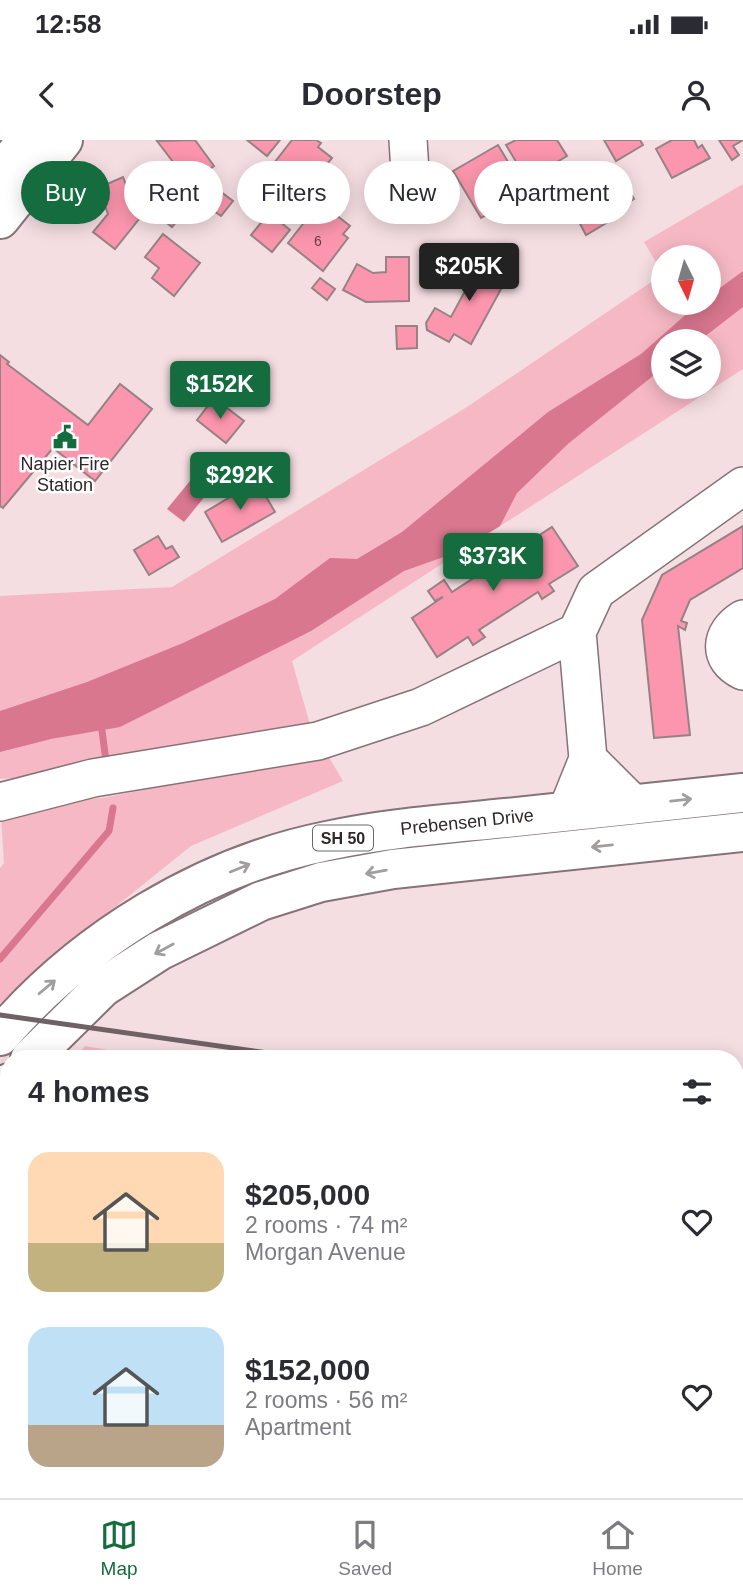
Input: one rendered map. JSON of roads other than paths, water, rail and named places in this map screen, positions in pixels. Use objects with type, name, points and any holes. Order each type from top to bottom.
[{"type":"main road","points":[[0,174],[27,140]]},
{"type":"main road","points":[[0,219],[63,140]]},
{"type":"main road","name":"Prebensen Drive","points":[[0,1036],[46,988],[148,911],[242,866],[325,841],[388,830],[743,793]]},
{"type":"main road","name":"SH 50","points":[[40,1050],[114,980],[159,951],[214,922],[273,897],[321,882],[393,869],[743,832]]},
{"type":"lane","points":[[567,811],[588,759],[577,632],[596,591],[743,486]]},
{"type":"lane","points":[[743,619],[726,635],[723,649],[726,659],[743,671]]},
{"type":"lane","points":[[0,802],[93,779],[318,741],[421,707],[577,632]]},
{"type":"lane","points":[[588,759],[634,805]]},
{"type":"waterway","points":[[101,723],[106,761]]},
{"type":"waterway","points":[[0,959],[109,831],[113,808]]},
{"type":"railway","points":[[0,1015],[247,1050]]},
{"type":"place","name":"Napier Fire Station","points":[[65,437]]}]
